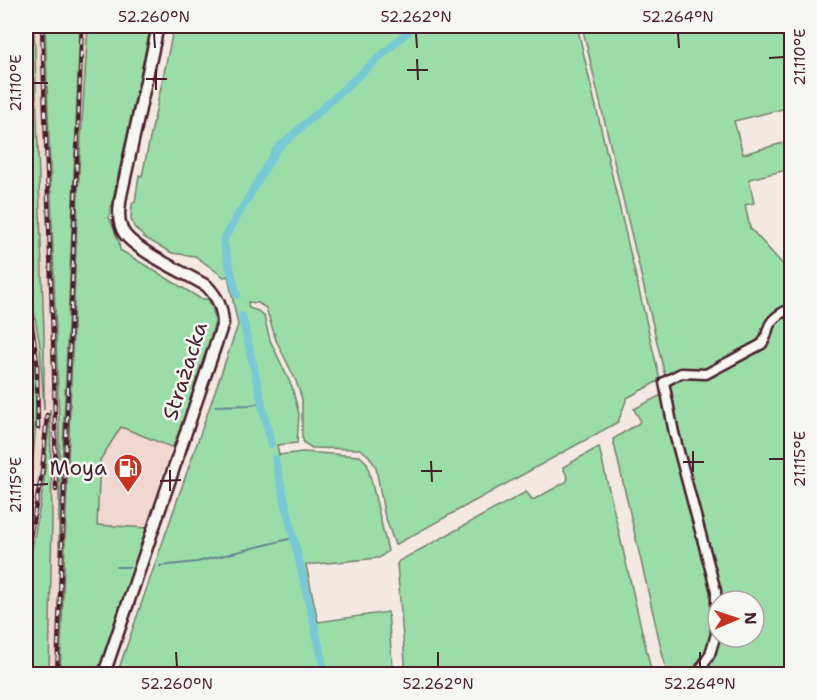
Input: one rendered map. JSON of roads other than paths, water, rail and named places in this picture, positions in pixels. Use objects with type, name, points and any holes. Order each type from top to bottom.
[{"type":"main road","name":"Strażacka","points":[[104,675],[223,323],[222,308],[216,296],[207,286],[133,243],[123,231],[119,209],[158,26]]},
{"type":"street","points":[[698,675],[710,654],[716,634],[716,591],[674,433],[664,382],[681,373],[706,374],[762,344],[773,320],[792,308]]},
{"type":"waterway","points":[[237,295],[223,241],[276,150],[414,26]]},
{"type":"waterway","points":[[242,316],[271,444]]},
{"type":"waterway","points":[[215,406],[261,403]]},
{"type":"waterway","points":[[275,459],[322,658]]},
{"type":"waterway","points":[[160,566],[197,562],[293,538]]},
{"type":"waterway","points":[[116,567],[130,567]]},
{"type":"waterway","points":[[323,664],[326,674]]},
{"type":"railway","points":[[42,26],[56,490]]},
{"type":"railway","points":[[57,674],[82,26]]},
{"type":"railway","points":[[26,282],[37,362],[38,428]]},
{"type":"railway","points":[[26,558],[42,473],[47,415]]},
{"type":"place","name":"Moya","points":[[128,494]]}]
